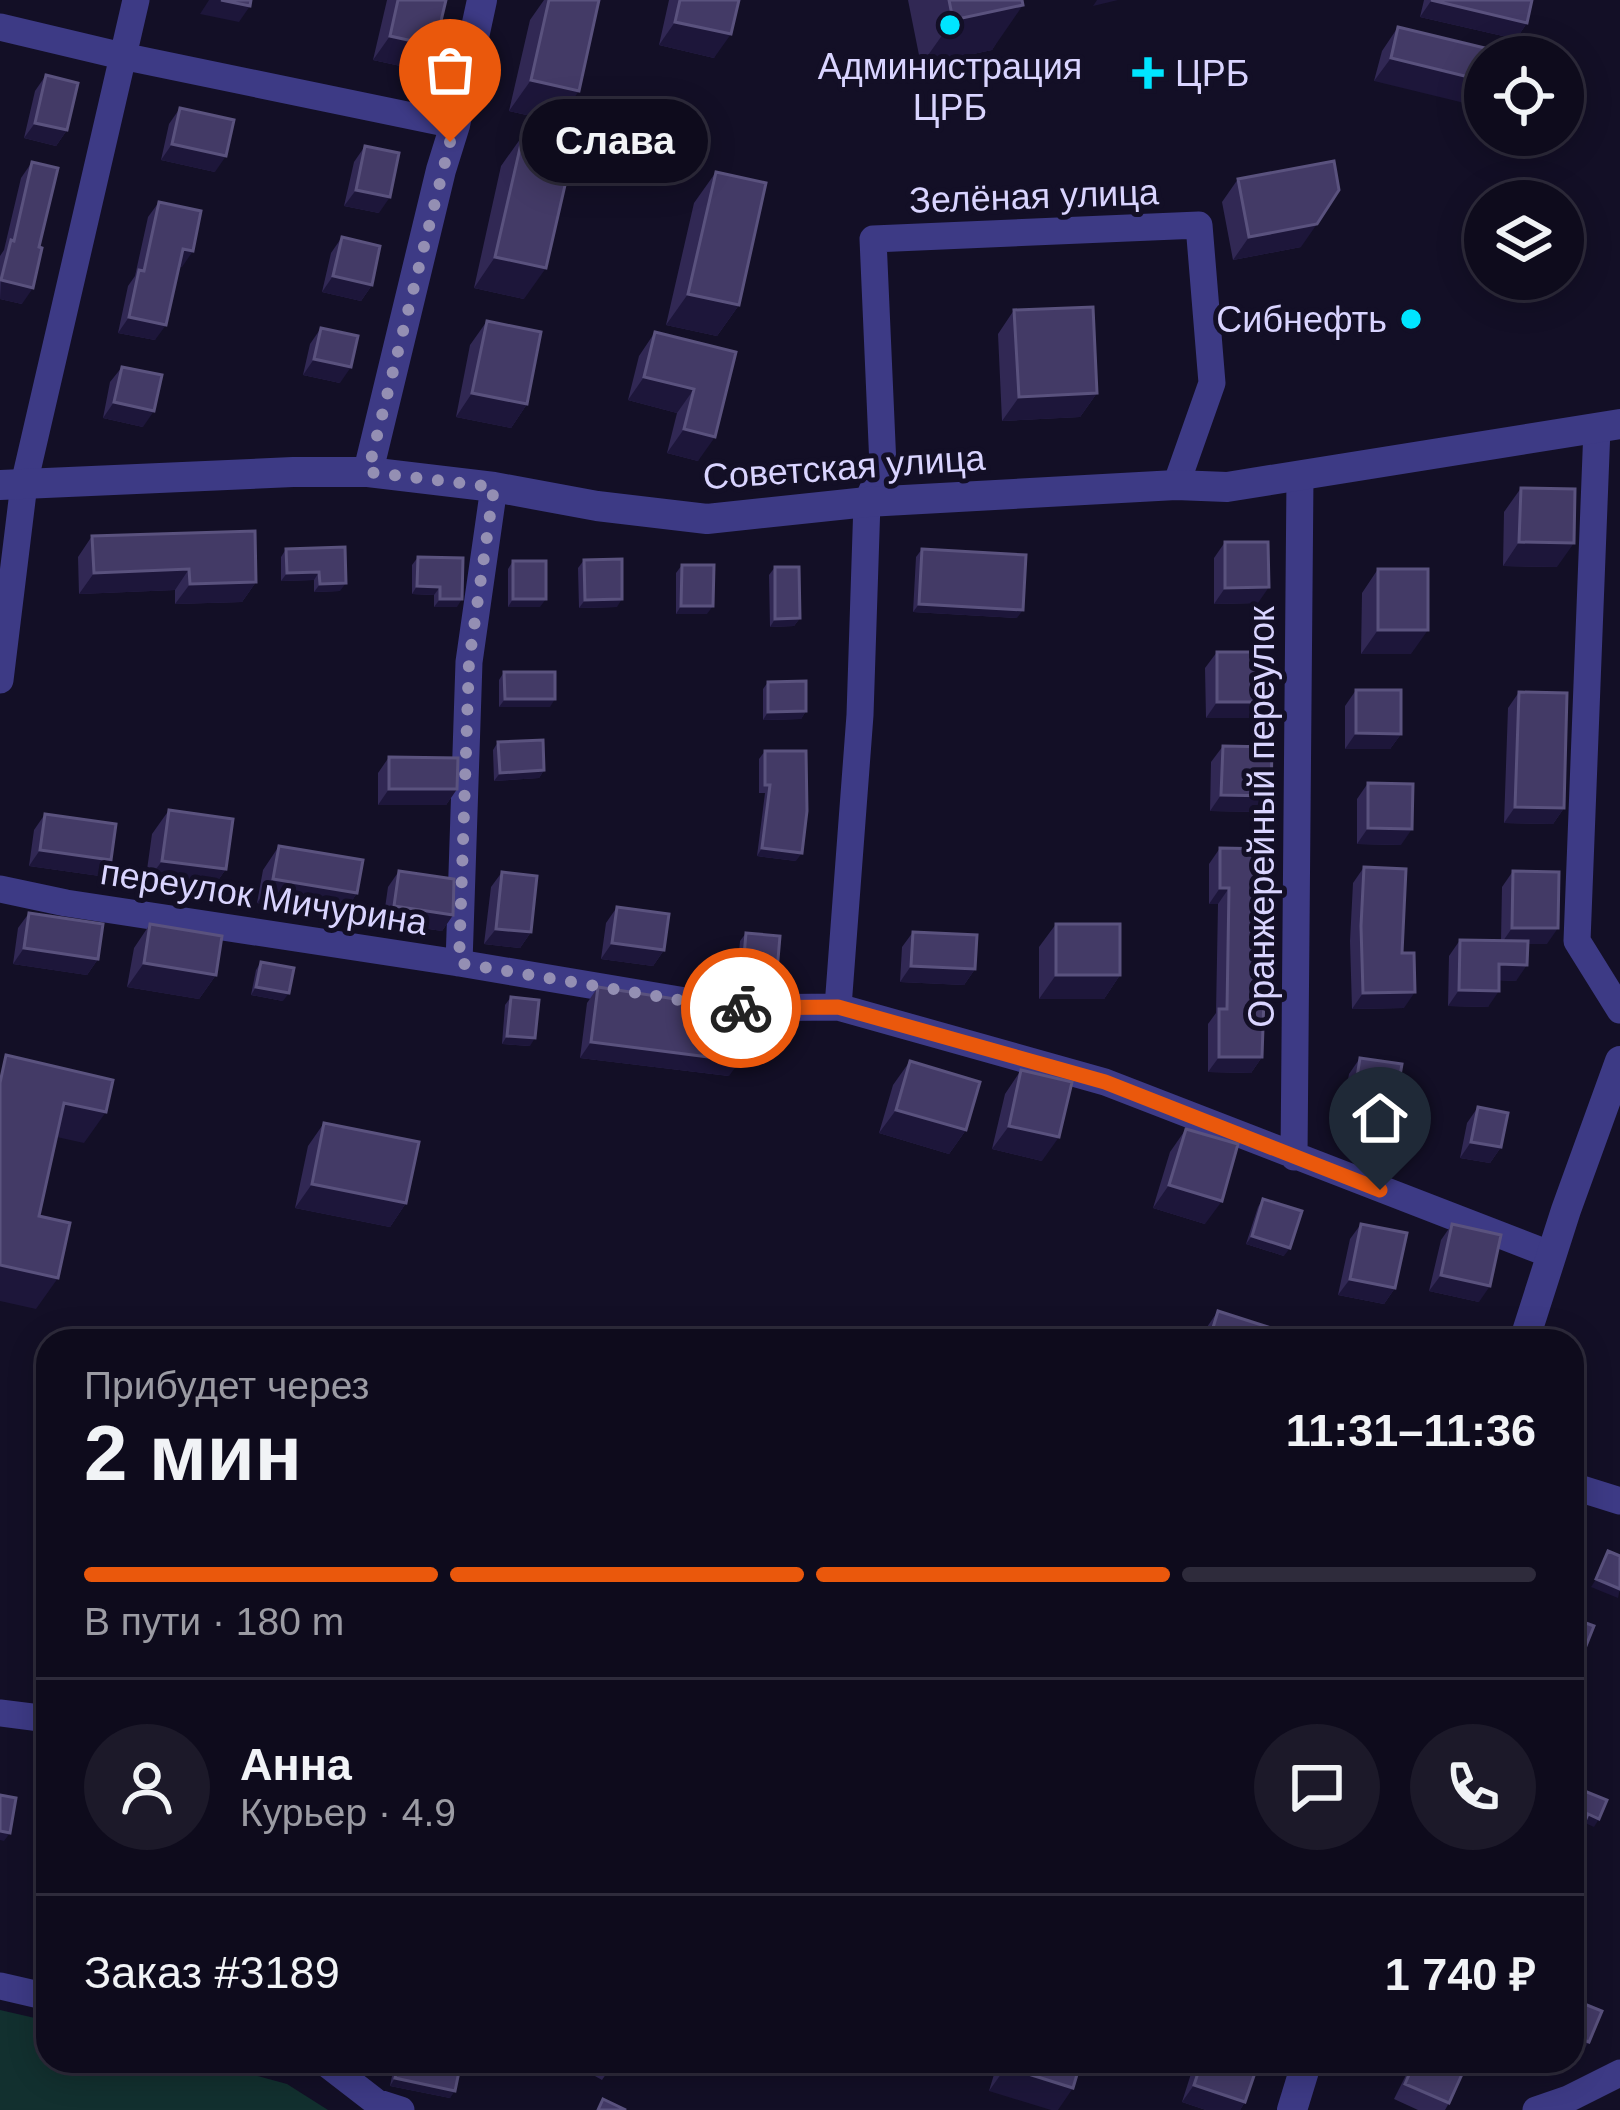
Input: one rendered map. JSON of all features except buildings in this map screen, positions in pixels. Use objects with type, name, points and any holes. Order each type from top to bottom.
[{"type":"street","points":[[0,680],[12,485],[136,0]]},
{"type":"street","points":[[368,472],[482,0]]},
{"type":"street","points":[[0,27],[455,125]]},
{"type":"street","name":"Зелёная улица","points":[[838,1007],[860,715],[867,502],[883,466],[873,239],[1199,225],[1213,382],[1176,485]]},
{"type":"street","points":[[1608,426],[1576,941],[1620,1010]]},
{"type":"street","name":"Советская улица","points":[[12,485],[368,472],[706,519],[867,502],[1176,485],[1227,487],[1608,426]]},
{"type":"street","name":"Оранжерейный переулок","points":[[1294,1157],[1300,477]]},
{"type":"street","points":[[459,963],[469,662],[494,487]]},
{"type":"street","name":"переулок Мичурина","points":[[0,889],[727,1008],[838,1007],[1105,1082],[1552,1255]]},
{"type":"street","points":[[1528,1329],[1620,1061]]},
{"type":"street","points":[[1584,1490],[1620,1501]]},
{"type":"street","points":[[0,1713],[36,1718]]},
{"type":"street","points":[[0,1986],[36,1994]]},
{"type":"street","points":[[339,2073],[376,2102],[401,2110]]},
{"type":"street","points":[[1292,2110],[1303,2073]]},
{"type":"street","points":[[1536,2110],[1620,2073]]},
{"type":"green space","points":[[0,2010],[36,2018],[36,2073],[246,2073],[287,2084],[328,2110],[0,2110]]},
{"type":"way so far","points":[[450,142],[368,472],[494,487],[469,662],[459,963],[741,1008]]},
{"type":"place","name":"Администрация ЦРБ","points":[[950,25]]},
{"type":"place","name":"ЦРБ","points":[[1148,73]]},
{"type":"place","name":"Слава","points":[[450,142]]},
{"type":"place","name":"Сибнефть","points":[[1411,319]]},
{"type":"route","points":[[741,1008],[838,1007],[1105,1082],[1380,1190]]}]
